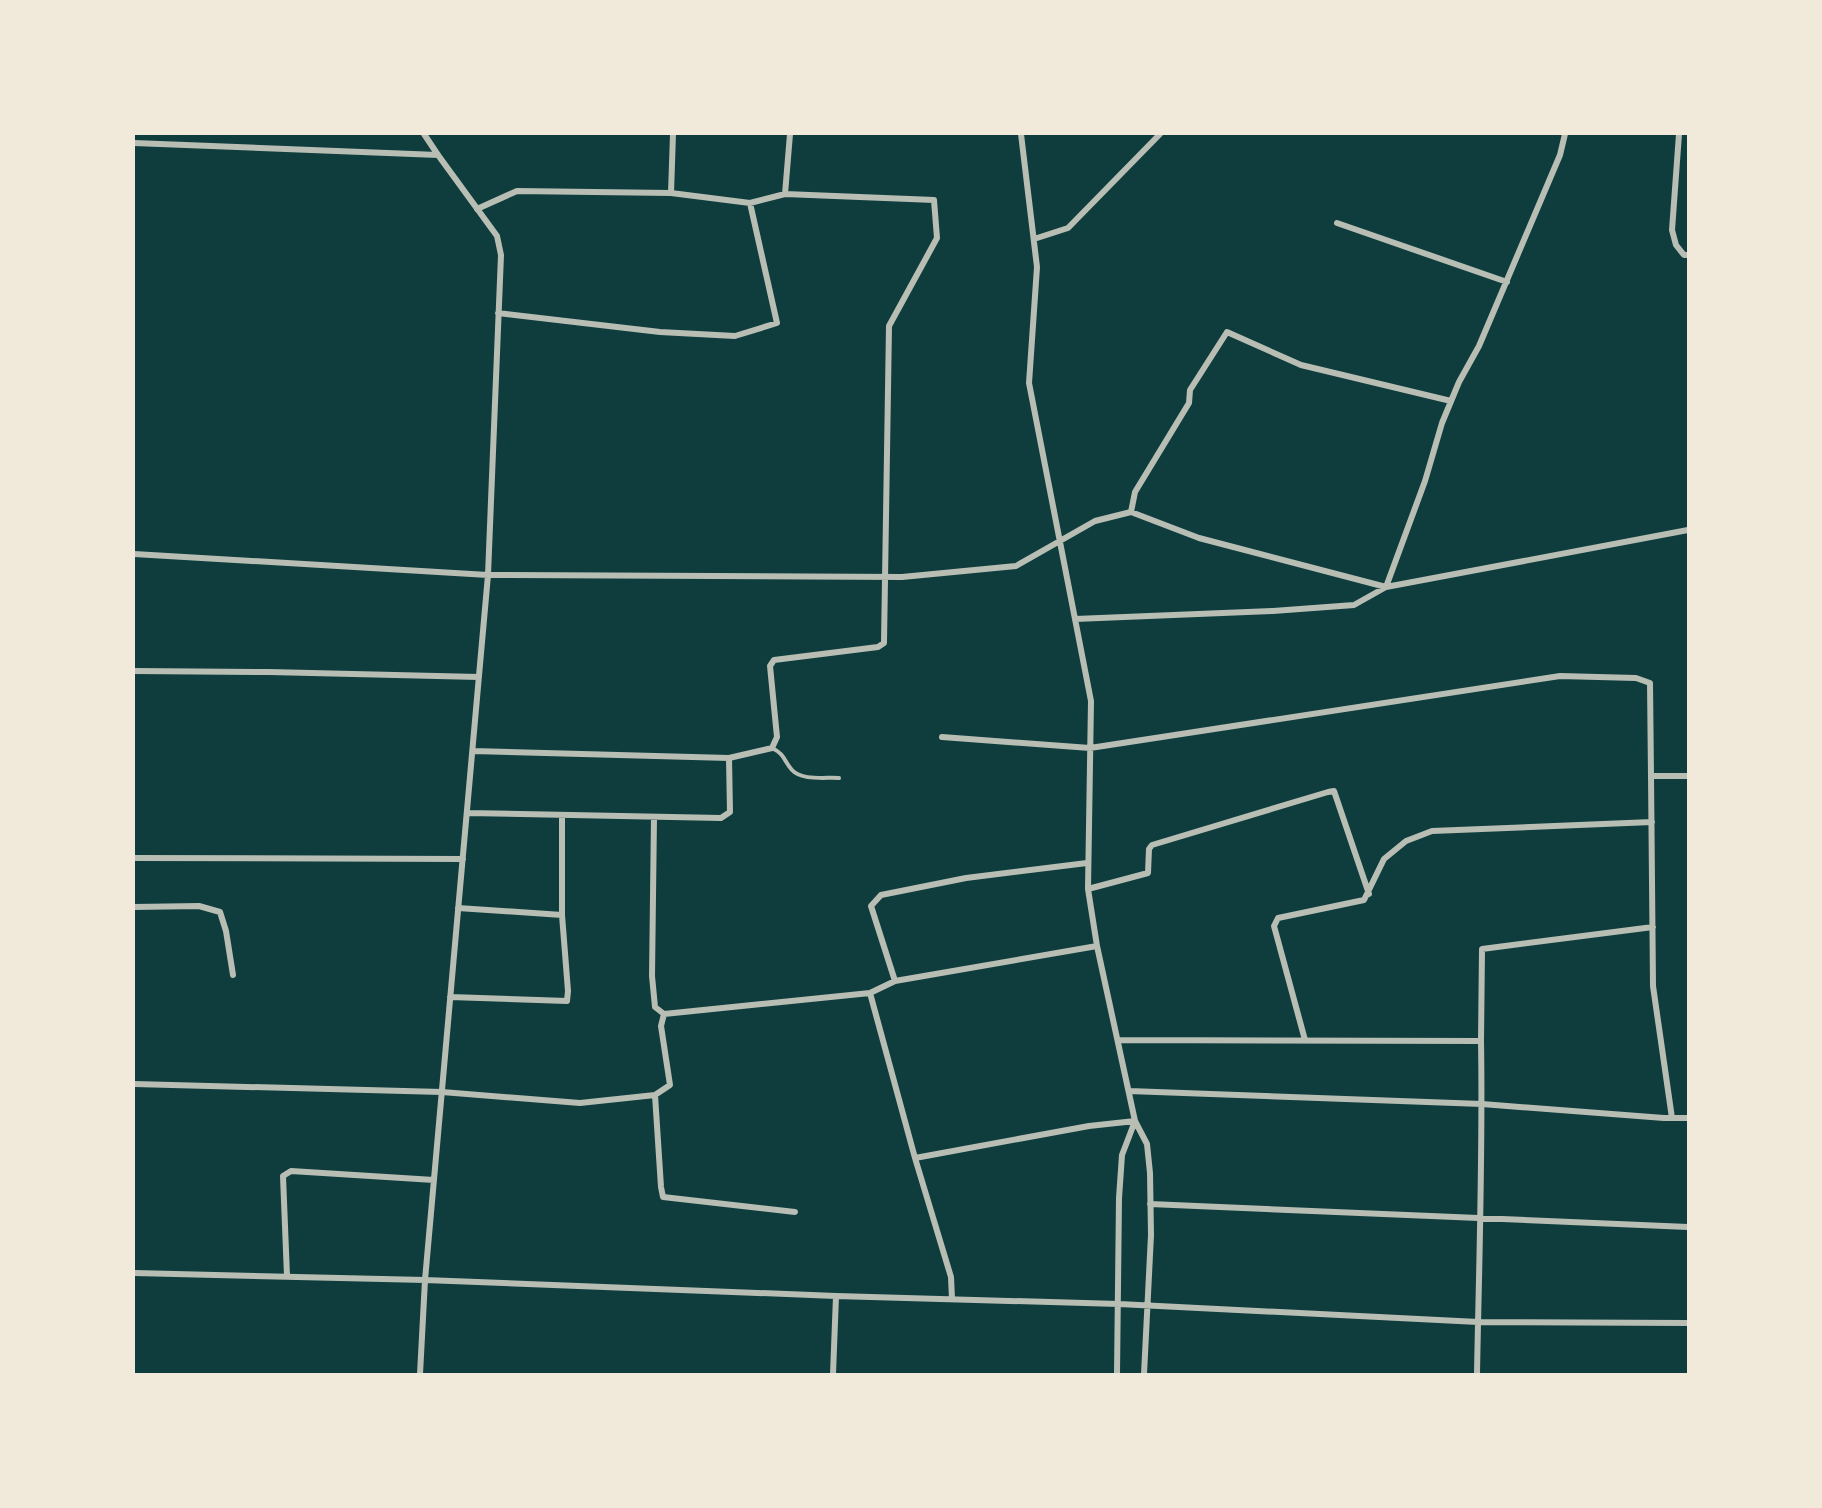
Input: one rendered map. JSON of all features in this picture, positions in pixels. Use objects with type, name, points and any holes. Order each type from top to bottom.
[{"type":"street","points":[[420,1374],[425,1280],[488,575],[501,255],[497,236],[424,134]]},
{"type":"street","points":[[671,193],[673,134]]},
{"type":"street","points":[[785,194],[790,134]]},
{"type":"street","points":[[1021,134],[1037,267],[1029,383],[1091,700],[1088,889],[1097,946],[1135,1121],[1147,1144],[1150,1173],[1151,1235],[1144,1374]]},
{"type":"street","points":[[1034,239],[1068,228],[1160,134]]},
{"type":"street","points":[[1386,587],[1425,481],[1442,423],[1459,381],[1479,346],[1507,282],[1560,155],[1565,134]]},
{"type":"street","points":[[1679,134],[1672,231],[1676,246],[1684,255],[1689,255]]},
{"type":"street","points":[[134,143],[438,155]]},
{"type":"street","points":[[472,750],[729,758],[772,748],[777,737],[770,666],[774,660],[878,647],[884,644],[889,326],[937,238],[934,200],[785,194],[750,203],[671,193],[517,191],[477,209]]},
{"type":"street","points":[[498,313],[660,332],[735,336],[777,323],[750,203]]},
{"type":"street","points":[[1336,223],[1507,282]]},
{"type":"street","points":[[1131,512],[1135,492],[1189,403],[1190,390],[1227,332],[1301,365],[1451,401]]},
{"type":"street","points":[[134,554],[488,575],[902,577],[1016,567],[1095,521],[1131,512],[1199,538],[1386,587]]},
{"type":"street","points":[[1075,619],[1273,611],[1354,605],[1386,587],[1689,530]]},
{"type":"street","points":[[134,671],[479,677]]},
{"type":"street","points":[[942,737],[1090,748],[1560,676],[1636,678],[1650,683],[1653,986],[1672,1118]]},
{"type":"street","points":[[467,813],[721,818],[730,812],[729,758]]},
{"type":"street","points":[[1651,776],[1689,776]]},
{"type":"street","points":[[1088,889],[1148,873],[1149,849],[1152,845],[1334,791],[1369,894]]},
{"type":"street","points":[[450,997],[567,1001],[562,915],[562,815]]},
{"type":"street","points":[[654,817],[652,976],[655,1007],[664,1014],[870,993],[895,981],[1097,946]]},
{"type":"street","points":[[1305,1040],[1274,926],[1278,918],[1364,900],[1369,894],[1384,859],[1406,841],[1432,831],[1652,822]]},
{"type":"street","points":[[134,858],[463,859]]},
{"type":"street","points":[[895,981],[871,906],[881,895],[966,878],[1087,863]]},
{"type":"street","points":[[134,907],[199,906],[220,912],[226,931],[233,975]]},
{"type":"street","points":[[458,908],[562,915]]},
{"type":"street","points":[[1477,1374],[1481,1218],[1482,949],[1653,927]]},
{"type":"street","points":[[870,993],[915,1158],[951,1277],[952,1299]]},
{"type":"street","points":[[134,1084],[442,1092],[580,1103],[655,1095],[670,1085],[661,1026],[664,1014]]},
{"type":"street","points":[[1118,1040],[1481,1041]]},
{"type":"street","points":[[1129,1091],[1482,1104],[1689,1118]]},
{"type":"street","points":[[655,1095],[663,1197],[795,1212]]},
{"type":"street","points":[[915,1158],[1089,1126],[1135,1121]]},
{"type":"street","points":[[1117,1374],[1119,1198],[1122,1155],[1135,1121]]},
{"type":"street","points":[[287,1276],[283,1176],[291,1171],[434,1180]]},
{"type":"street","points":[[1150,1204],[1689,1227]]},
{"type":"street","points":[[134,1273],[425,1280],[1119,1304],[1478,1322],[1689,1323]]},
{"type":"street","points":[[833,1374],[836,1296]]},
{"type":"lane","points":[[772,748],[781,753],[792,771],[803,777],[839,778]]}]
